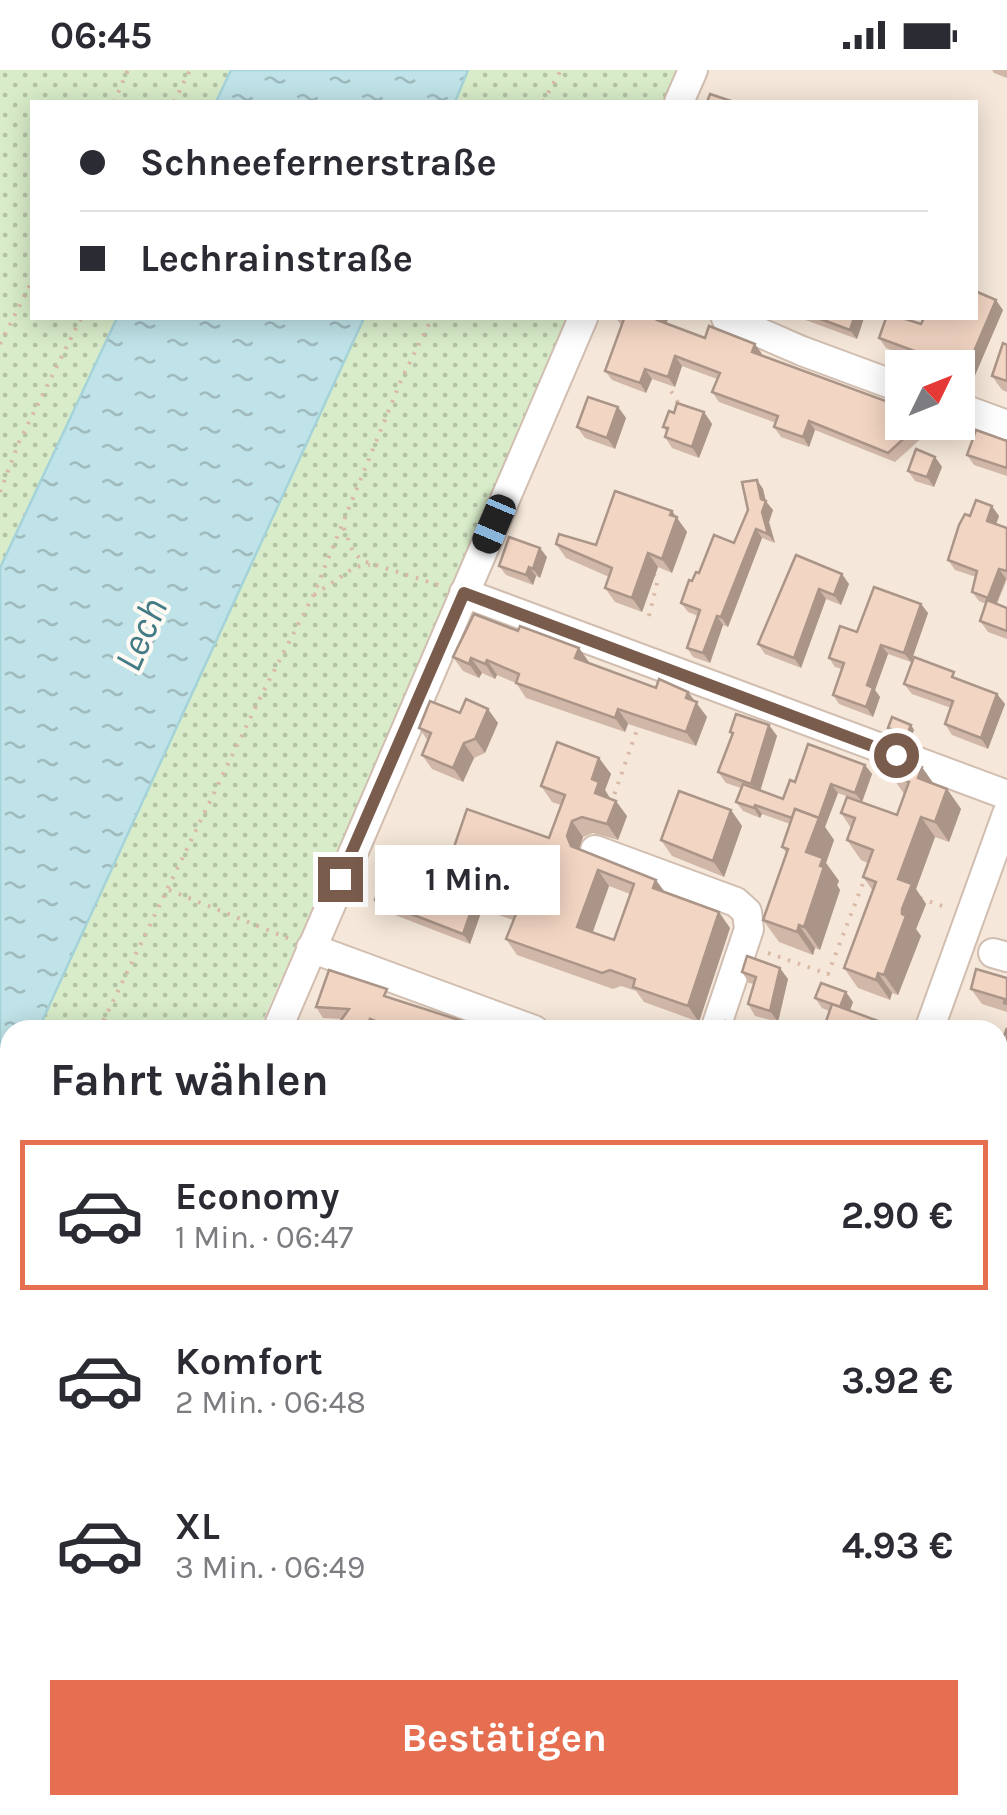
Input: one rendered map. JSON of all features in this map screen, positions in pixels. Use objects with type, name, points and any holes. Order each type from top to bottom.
[{"type":"street","points":[[679,100],[693,70]]},
{"type":"street","points":[[280,1020],[582,320]]},
{"type":"street","points":[[731,320],[885,382]]},
{"type":"street","points":[[975,414],[1007,425]]},
{"type":"street","points":[[464,593],[1007,795]]},
{"type":"street","points":[[933,1020],[1007,814]]},
{"type":"street","points":[[595,850],[743,906],[750,920],[718,1020]]},
{"type":"street","points":[[311,948],[507,1020]]},
{"type":"path","points":[[115,100],[128,70]]},
{"type":"path","points":[[175,100],[190,70]]},
{"type":"path","points":[[545,100],[561,70]]},
{"type":"path","points":[[0,344],[30,285]]},
{"type":"path","points":[[0,492],[19,442],[79,320]]},
{"type":"path","points":[[105,1020],[262,694],[314,596],[402,378],[431,320]]},
{"type":"path","points":[[675,375],[671,392],[683,410]]},
{"type":"path","points":[[344,528],[353,552],[375,566],[464,593]]},
{"type":"path","points":[[314,596],[355,567],[375,566]]},
{"type":"path","points":[[648,568],[658,578],[649,616]]},
{"type":"path","points":[[609,810],[639,724]]},
{"type":"path","points":[[744,944],[828,974],[865,878],[882,884]]},
{"type":"path","points":[[169,890],[311,948]]},
{"type":"path","points":[[915,896],[948,908]]},
{"type":"shaded area","points":[[693,70],[1007,70],[1007,1020],[284,1020],[582,320],[978,320],[978,100],[680,100]]},
{"type":"green space","points":[[0,70],[236,70],[223,100],[30,100],[30,320],[118,320],[0,605]]},
{"type":"green space","points":[[468,70],[678,70],[665,100],[456,100]]},
{"type":"green space","points":[[363,320],[570,320],[263,1020],[43,1020]]},
{"type":"water","points":[[231,70],[468,70],[456,100],[217,100]]},
{"type":"water","name":"Lech","points":[[116,320],[363,320],[43,1020],[0,1020],[0,568]]},
{"type":"building","points":[[978,292],[996,300],[975,350],[912,350],[879,338],[885,320],[921,324],[923,320],[978,320]]},
{"type":"building","points":[[624,320],[657,320],[705,338],[709,326],[755,344],[752,352],[885,401],[885,440],[902,440],[888,453],[809,421],[803,437],[774,427],[778,416],[712,392],[720,373],[675,356],[668,377],[645,369],[640,383],[605,371]]},
{"type":"building","points":[[823,320],[853,320],[850,330]]},
{"type":"building","points":[[1003,343],[1007,345],[1007,381],[992,376]]},
{"type":"building","points":[[588,397],[618,407],[607,438],[577,427]]},
{"type":"building","points":[[677,403],[704,412],[692,447],[665,437],[668,428],[663,427]]},
{"type":"building","points":[[975,433],[1007,441],[1007,468],[967,455]]},
{"type":"building","points":[[916,449],[935,457],[927,477],[908,471]]},
{"type":"building","points":[[757,480],[761,499],[766,501],[762,512],[768,534],[756,529],[703,653],[687,648],[700,610],[681,603],[689,580],[699,573],[714,535],[734,543],[748,510],[742,482]]},
{"type":"building","points":[[615,491],[672,511],[670,515],[677,517],[662,559],[648,553],[632,598],[605,588],[612,568],[556,544],[559,534],[596,545]]},
{"type":"building","points":[[976,500],[992,506],[987,521],[1007,528],[1007,571],[999,569],[988,598],[972,592],[977,571],[948,560],[959,525],[965,514],[970,516]]},
{"type":"building","points":[[509,537],[540,548],[533,569],[529,567],[526,575],[499,566]]},
{"type":"building","points":[[796,555],[842,574],[834,595],[819,589],[794,658],[758,644]]},
{"type":"building","points":[[874,587],[921,604],[904,653],[881,645],[867,685],[873,688],[866,707],[833,695],[844,663],[829,658],[840,626],[857,632]]},
{"type":"building","points":[[987,600],[1007,608],[1007,631],[980,621]]},
{"type":"building","points":[[474,614],[579,648],[575,658],[656,688],[659,679],[688,692],[686,698],[697,702],[686,732],[618,709],[615,718],[516,683],[519,674],[487,660],[485,664],[471,658],[469,664],[453,657]]},
{"type":"building","points":[[914,657],[997,694],[981,738],[945,724],[953,701],[904,684]]},
{"type":"building","points":[[466,699],[488,709],[475,739],[464,743],[453,768],[422,755],[431,733],[419,728],[430,701],[460,713]]},
{"type":"building","points":[[736,714],[769,725],[751,784],[718,772]]},
{"type":"building","points":[[892,717],[911,725],[907,735],[888,728]]},
{"type":"building","points":[[557,742],[599,758],[592,779],[599,782],[595,793],[616,801],[607,824],[582,817],[572,821],[567,836],[571,846],[656,880],[653,888],[719,912],[688,1006],[633,987],[635,979],[610,970],[602,973],[506,939],[518,909],[476,895],[489,859],[454,847],[467,809],[549,838],[565,795],[541,786]],"holes":[[[598,870],[634,884],[614,940],[577,927]]]},
{"type":"building","points":[[808,744],[865,765],[855,793],[831,784],[819,818],[795,809],[792,818],[736,802],[743,784],[783,799],[790,780],[795,782]]},
{"type":"building","points":[[897,758],[922,767],[918,778],[947,789],[935,822],[921,817],[898,879],[912,884],[902,909],[906,916],[884,975],[878,973],[876,980],[844,968],[876,882],[863,877],[873,850],[847,840],[855,818],[841,813],[847,797],[897,815],[909,782],[891,775]]},
{"type":"building","points":[[679,791],[731,810],[713,861],[661,840]]},
{"type":"building","points":[[795,809],[819,818],[806,852],[823,858],[820,866],[824,867],[804,927],[799,925],[797,932],[763,920],[788,849],[782,847]]},
{"type":"building","points":[[433,862],[448,868],[442,885],[476,897],[463,934],[375,900],[384,875],[415,881],[420,868],[429,871]]},
{"type":"building","points":[[747,956],[780,968],[770,1011],[748,1004],[756,977],[742,972]]},
{"type":"building","points":[[976,969],[1007,978],[1007,1004],[1005,999],[971,989]]},
{"type":"building","points":[[329,970],[387,989],[384,996],[459,1020],[341,1020],[349,1009],[316,1007]]},
{"type":"building","points":[[821,983],[846,992],[840,1007],[815,998]]},
{"type":"building","points":[[832,1004],[875,1020],[826,1020]]},
{"type":"route","points":[[340,879],[464,593],[896,755]]}]
